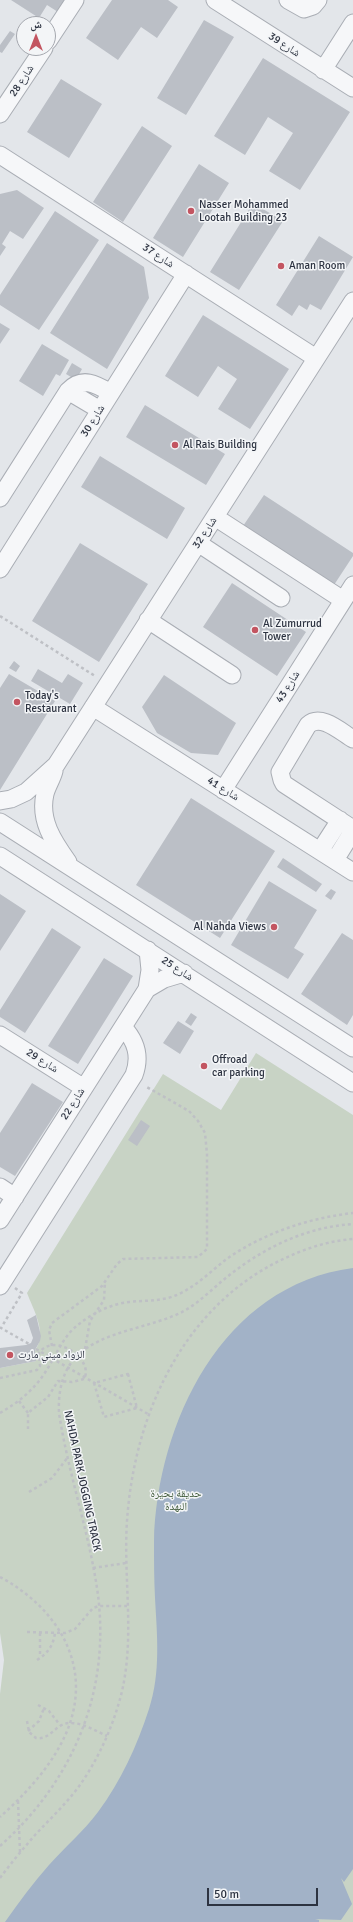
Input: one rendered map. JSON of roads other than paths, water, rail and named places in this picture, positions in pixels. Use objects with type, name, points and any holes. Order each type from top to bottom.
[{"type":"street","points":[[56,29],[75,0]]},
{"type":"street","points":[[288,0],[304,9],[313,6],[318,0]]},
{"type":"street","name":"شارع 39","points":[[220,2],[353,88]]},
{"type":"street","points":[[323,70],[353,23]]},
{"type":"street","name":"شارع 28","points":[[0,114],[39,56]]},
{"type":"street","name":"شارع 37","points":[[0,155],[316,358]]},
{"type":"street","name":"شارع 30","points":[[0,569],[186,274]]},
{"type":"street","name":"شارع 32","points":[[73,868],[52,838],[45,821],[45,795],[56,765],[353,301]]},
{"type":"street","points":[[0,498],[68,390],[73,385],[86,382],[111,393]]},
{"type":"street","points":[[68,390],[100,410]]},
{"type":"street","points":[[215,516],[343,600]]},
{"type":"street","points":[[198,544],[281,598]]},
{"type":"street","name":"شارع 43","points":[[223,790],[353,584]]},
{"type":"street","points":[[148,620],[232,675]]},
{"type":"street","name":"شارع 41","points":[[93,707],[353,872]]},
{"type":"street","points":[[349,826],[284,784],[280,772],[308,725],[314,721],[322,721],[353,739]]},
{"type":"street","name":"شارع 32","points":[[0,801],[11,799],[26,792],[56,765]]},
{"type":"street","points":[[0,822],[353,1048]]},
{"type":"street","points":[[320,851],[349,826]]},
{"type":"street","points":[[335,860],[349,826]]},
{"type":"street","name":"شارع 25","points":[[0,856],[353,1083]]},
{"type":"street","name":"شارع 22","points":[[0,1220],[147,989],[150,970],[148,950]]},
{"type":"street","name":"شارع 22","points":[[147,989],[164,979],[184,973]]},
{"type":"street","points":[[1,1283],[132,1079],[136,1070],[137,1053],[132,1037],[123,1027]]},
{"type":"street","name":"شارع 29","points":[[0,1035],[84,1088]]},
{"type":"street","points":[[0,1188],[14,1197]]},
{"type":"water","points":[[353,1268],[353,1869],[344,1882],[341,1878],[352,1904],[341,1920],[315,1919],[319,1920],[319,1922],[5,1922],[37,1879],[98,1812],[128,1763],[149,1709],[153,1695],[157,1667],[154,1542],[158,1497],[168,1451],[184,1407],[206,1367],[233,1331],[267,1301],[307,1280]]},
{"type":"place","name":"Nasser Mohammed Lootah Building 23","points":[[191,211]]},
{"type":"place","name":"Aman Room","points":[[281,266]]},
{"type":"place","name":"Al Rais Building","points":[[175,445]]},
{"type":"place","name":"Al Zumurrud Tower","points":[[255,630]]},
{"type":"place","name":"Today's Restaurant","points":[[17,702]]},
{"type":"place","name":"Al Nahda Views","points":[[274,927]]},
{"type":"place","name":"Offroad car parking","points":[[204,1066]]},
{"type":"place","name":"الزواد ميني مارت","points":[[10,1355]]},
{"type":"park label","name":"حديقة بحيرة النهدة","points":[[176,1500]]}]
